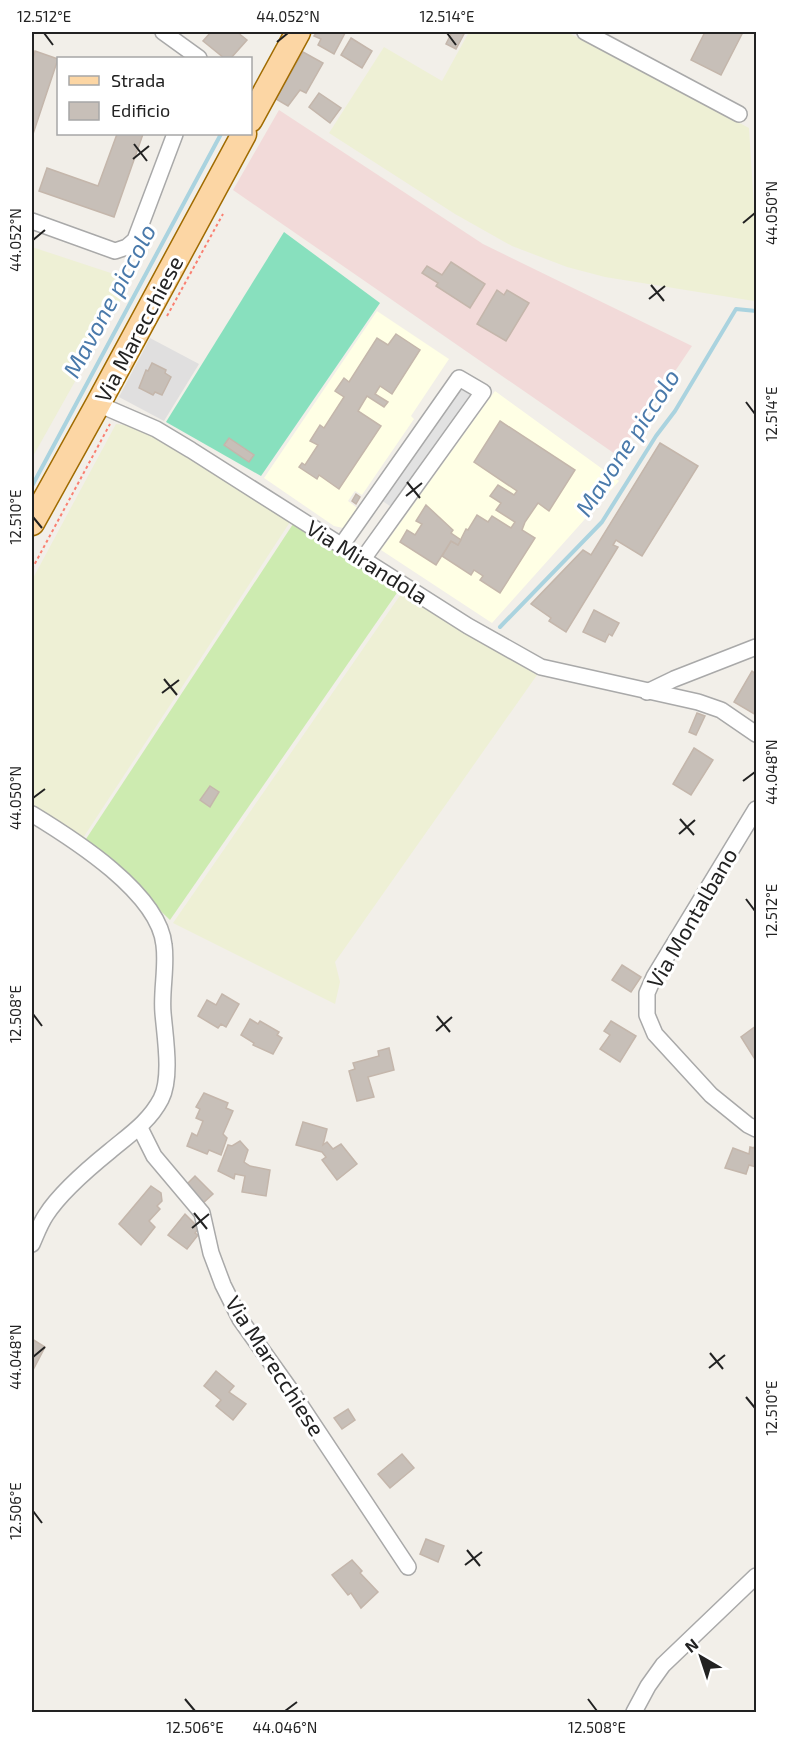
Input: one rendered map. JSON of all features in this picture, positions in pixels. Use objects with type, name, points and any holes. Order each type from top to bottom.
[{"type":"main road","points":[[253,108],[298,32]]},
{"type":"main road","name":"Via Marecchiese","points":[[33,516],[105,412],[243,135]]},
{"type":"street","points":[[163,32],[198,57]]},
{"type":"street","points":[[585,32],[739,114]]},
{"type":"street","points":[[32,221],[115,251],[127,247],[135,240],[175,135]]},
{"type":"street","points":[[341,546],[459,378],[483,392],[363,559]]},
{"type":"street","name":"Via Mirandola","points":[[105,412],[156,429],[468,626],[541,667],[698,702],[721,710],[756,734]]},
{"type":"street","points":[[647,692],[674,678],[756,646]]},
{"type":"street","name":"Via Montalbano","points":[[756,809],[646,993],[647,1014],[655,1034],[711,1095],[756,1129]]},
{"type":"street","points":[[32,814],[82,846],[113,870],[140,898],[156,920],[164,944],[162,1010],[167,1068],[162,1098],[140,1128],[110,1151],[57,1201],[46,1215],[32,1244]]},
{"type":"street","name":"Via Marecchiese","points":[[140,1128],[154,1156],[202,1213],[211,1253],[223,1285],[240,1319],[289,1388],[408,1567]]},
{"type":"street","points":[[634,1713],[648,1686],[663,1665],[756,1576]]},
{"type":"street","points":[[622,1713],[648,1686]]},
{"type":"path","points":[[32,569],[105,412]]},
{"type":"shaded area","points":[[469,32],[567,32],[749,128],[756,239],[756,300],[605,277],[567,267],[512,246],[455,214],[329,133],[384,47],[442,81]]},
{"type":"shaded area","points":[[279,110],[483,244],[692,346],[618,456],[233,190]]},
{"type":"shaded area","points":[[32,247],[132,280],[32,458]]},
{"type":"shaded area","points":[[377,311],[449,359],[411,416],[414,419],[362,495],[355,491],[348,501],[360,510],[350,525],[343,528],[334,526],[264,478]]},
{"type":"shaded area","points":[[150,338],[199,364],[164,421],[119,397]]},
{"type":"shaded area","points":[[460,384],[475,393],[393,508],[378,498]]},
{"type":"shaded area","points":[[495,391],[619,481],[492,623],[381,550]]},
{"type":"shaded area","points":[[116,424],[136,426],[292,519],[83,838],[67,831],[32,809],[32,580]]},
{"type":"shaded area","points":[[401,594],[537,675],[335,962],[340,982],[335,1004],[173,923]]},
{"type":"green space","points":[[284,232],[380,303],[261,476],[166,422]]},
{"type":"green space","points":[[295,521],[399,590],[170,920],[86,839]]},
{"type":"building","points":[[211,32],[237,32],[247,40],[232,57],[223,57],[203,41]]},
{"type":"building","points":[[317,32],[345,33],[334,54],[318,45],[321,39],[314,36]]},
{"type":"building","points":[[452,32],[465,32],[456,49],[446,44]]},
{"type":"building","points":[[705,32],[743,32],[721,75],[691,60]]},
{"type":"building","points":[[351,38],[372,51],[362,68],[341,55]]},
{"type":"building","points":[[35,51],[57,59],[32,137],[32,62]]},
{"type":"building","points":[[303,52],[323,63],[306,93],[300,90],[288,106],[276,99]]},
{"type":"building","points":[[319,93],[341,108],[330,123],[309,107]]},
{"type":"building","points":[[117,135],[143,135],[114,217],[39,191],[47,168],[98,186]]},
{"type":"building","points":[[451,262],[485,284],[470,308],[436,286],[438,283],[422,273],[427,266],[442,275]]},
{"type":"building","points":[[497,290],[504,295],[507,290],[529,303],[506,341],[477,324]]},
{"type":"building","points":[[396,334],[420,350],[392,394],[380,386],[375,394],[388,402],[384,407],[367,396],[358,411],[381,426],[339,489],[319,475],[317,479],[299,467],[302,463],[305,465],[318,445],[310,441],[320,425],[324,428],[344,397],[335,391],[344,378],[349,382],[377,338],[388,345]]},
{"type":"building","points":[[152,363],[166,370],[165,373],[171,377],[162,395],[155,392],[153,395],[139,388],[146,370],[148,371]]},
{"type":"building","points":[[500,421],[575,470],[549,511],[538,503],[525,522],[522,530],[535,538],[500,593],[480,580],[483,576],[474,570],[471,575],[442,556],[451,541],[458,545],[466,529],[468,530],[477,515],[488,522],[492,516],[511,528],[515,522],[496,510],[501,503],[490,496],[498,485],[514,495],[517,491],[474,462]]},
{"type":"building","points":[[229,438],[254,455],[249,462],[224,445]]},
{"type":"building","points":[[660,443],[698,466],[642,556],[616,540],[613,545],[618,547],[566,632],[549,621],[551,618],[531,604],[583,550],[591,555]]},
{"type":"building","points":[[356,494],[360,497],[356,504],[352,501]]},
{"type":"building","points":[[426,505],[453,530],[451,533],[461,540],[458,545],[451,541],[436,565],[400,542],[407,530],[415,535],[422,524],[416,521]]},
{"type":"building","points":[[594,610],[619,623],[612,636],[609,634],[605,642],[583,632]]},
{"type":"building","points":[[752,671],[756,674],[756,715],[734,702]]},
{"type":"building","points":[[697,713],[705,716],[696,735],[689,732]]},
{"type":"building","points":[[694,748],[713,760],[691,795],[673,784]]},
{"type":"building","points":[[210,786],[219,792],[210,807],[200,800]]},
{"type":"building","points":[[622,965],[641,977],[631,992],[612,980]]},
{"type":"building","points":[[222,994],[239,1004],[226,1027],[221,1024],[218,1028],[198,1016],[207,1000],[216,1005]]},
{"type":"building","points":[[250,1019],[258,1024],[260,1021],[279,1032],[277,1035],[282,1038],[273,1054],[253,1045],[254,1043],[241,1035]]},
{"type":"building","points":[[611,1021],[636,1036],[620,1062],[600,1049],[610,1035],[604,1031]]},
{"type":"building","points":[[756,1026],[756,1061],[741,1037]]},
{"type":"building","points":[[389,1048],[394,1070],[368,1077],[374,1097],[357,1101],[349,1071],[355,1069],[353,1063],[379,1056],[378,1051]]},
{"type":"building","points":[[204,1093],[228,1103],[226,1108],[233,1111],[223,1134],[227,1138],[221,1155],[209,1150],[207,1154],[187,1146],[192,1133],[197,1136],[203,1121],[196,1118],[200,1109],[196,1107]]},
{"type":"building","points":[[303,1122],[327,1129],[323,1145],[327,1142],[333,1149],[341,1144],[357,1164],[337,1180],[322,1160],[326,1157],[322,1152],[296,1145]]},
{"type":"building","points":[[240,1141],[248,1150],[244,1162],[250,1166],[270,1170],[266,1196],[242,1192],[245,1176],[235,1174],[234,1179],[218,1171],[228,1145],[232,1146]]},
{"type":"building","points":[[755,1145],[756,1167],[749,1165],[746,1174],[725,1168],[733,1148],[749,1154],[750,1147],[754,1148]]},
{"type":"building","points":[[195,1176],[213,1194],[202,1204],[185,1186]]},
{"type":"building","points":[[151,1186],[161,1193],[162,1201],[157,1206],[160,1209],[149,1221],[155,1227],[141,1245],[119,1224]]},
{"type":"building","points":[[185,1214],[199,1228],[195,1233],[198,1235],[187,1249],[168,1235]]},
{"type":"building","points":[[32,1339],[45,1347],[32,1372]]},
{"type":"building","points":[[216,1371],[234,1386],[229,1392],[246,1404],[233,1420],[216,1406],[221,1400],[204,1386]]},
{"type":"building","points":[[348,1409],[355,1420],[342,1429],[334,1418]]},
{"type":"building","points":[[402,1454],[414,1468],[390,1488],[378,1474]]},
{"type":"building","points":[[426,1539],[444,1546],[438,1562],[420,1554]]},
{"type":"building","points":[[352,1560],[362,1571],[360,1573],[378,1592],[361,1608],[351,1593],[348,1595],[332,1575]]},
{"type":"waterway","name":"Mavone piccolo","points":[[32,486],[220,135]]},
{"type":"waterway","name":"Mavone piccolo","points":[[500,627],[602,522],[656,436],[675,411],[736,309],[756,311]]}]
